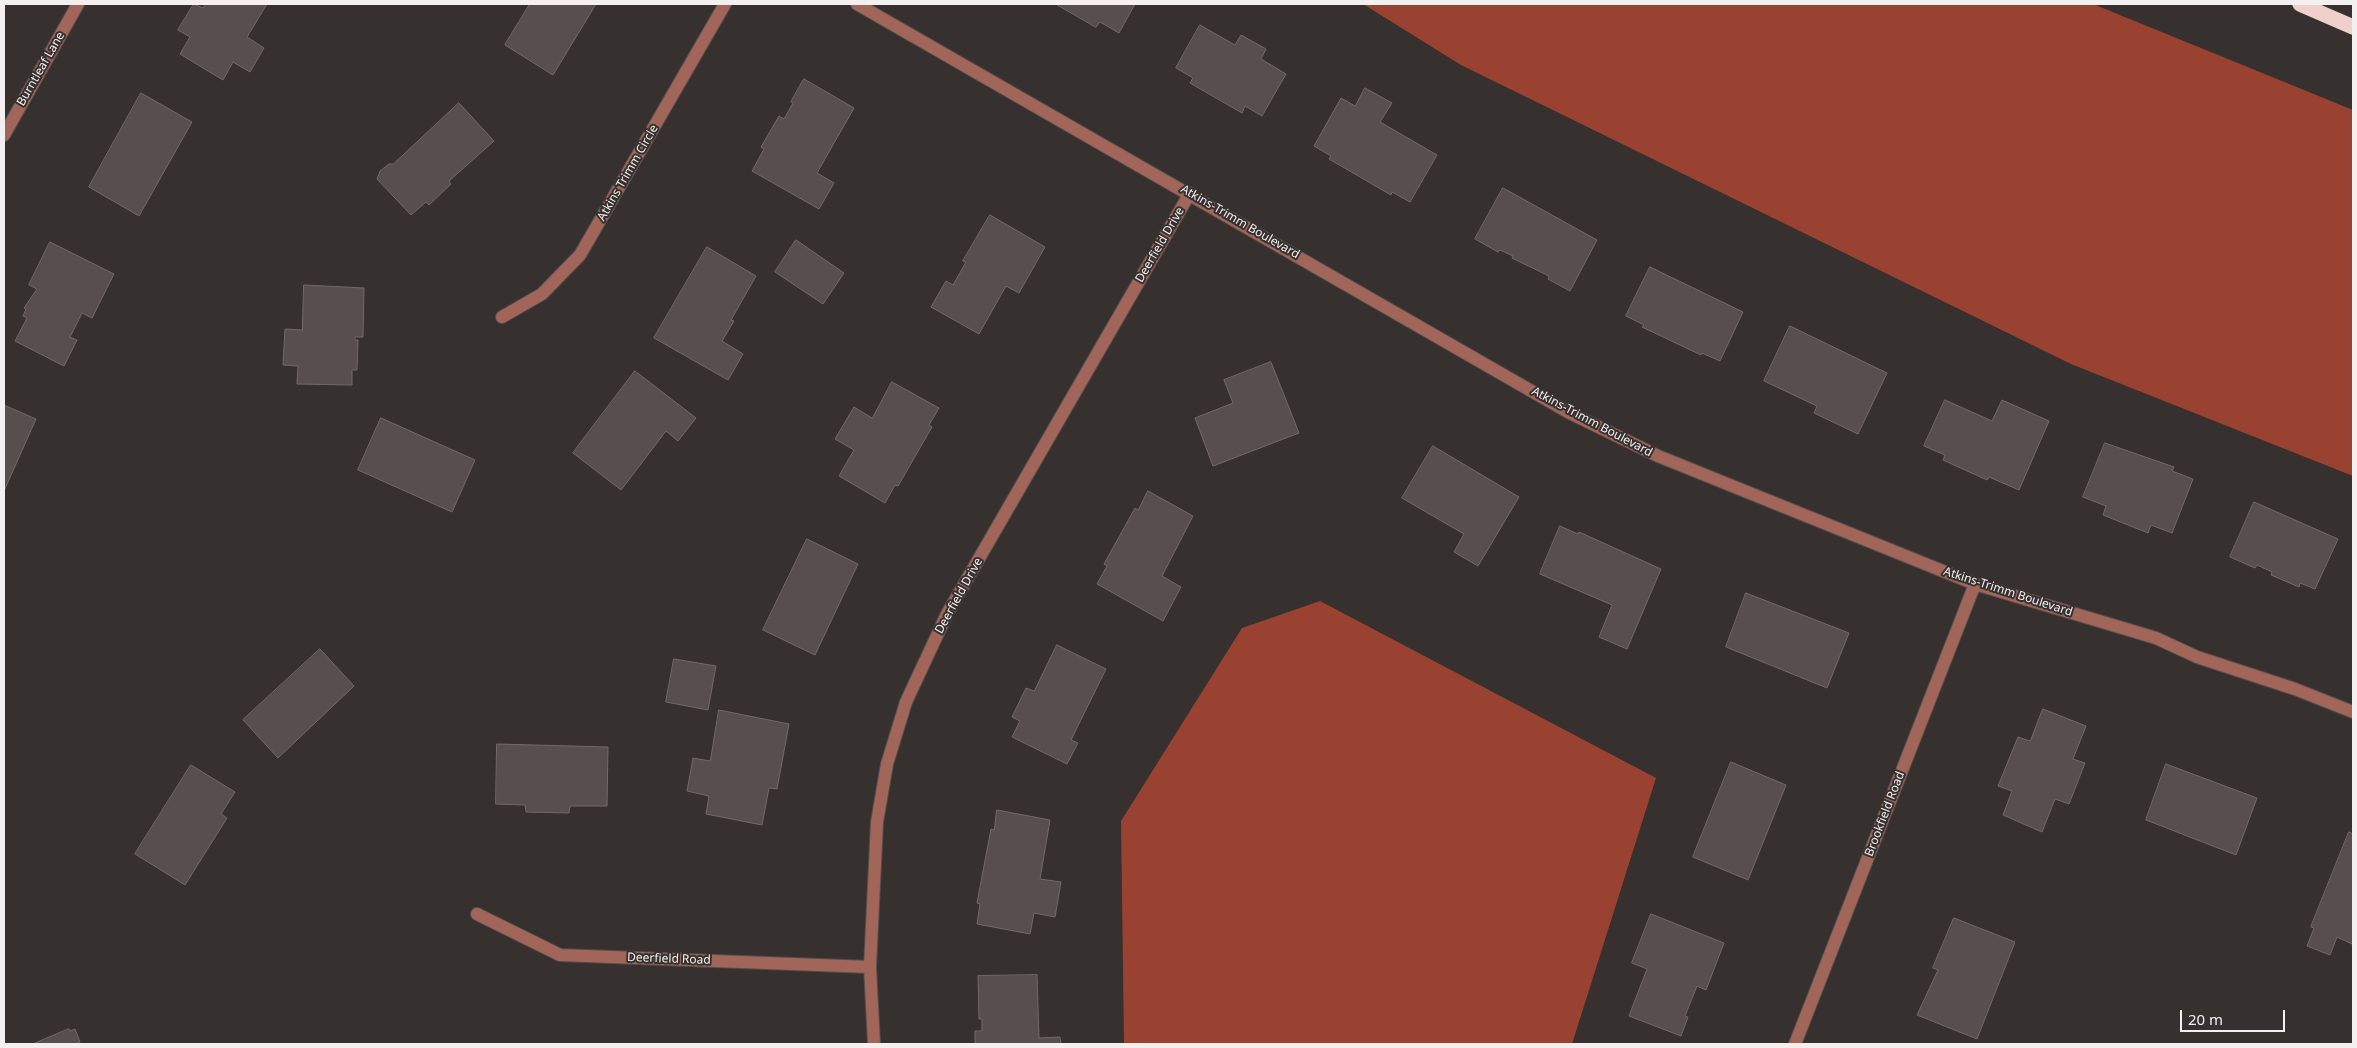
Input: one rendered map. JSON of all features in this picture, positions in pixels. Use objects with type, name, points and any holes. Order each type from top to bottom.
[{"type":"highway","points":[[2300,4],[2353,27]]},
{"type":"street","name":"Burntleaf Lane","points":[[4,135],[78,4]]},
{"type":"street","name":"Atkins Trimm Circle","points":[[502,317],[542,294],[580,255],[725,4]]},
{"type":"street","name":"Atkins-Trimm Boulevard","points":[[857,4],[1577,416],[1658,456],[1975,584],[2156,638],[2197,657],[2295,688],[2353,712]]},
{"type":"street","name":"Deerfield Drive","points":[[874,1044],[870,967],[877,822],[887,764],[906,702],[948,614],[1190,193]]},
{"type":"street","name":"Brookfield Road","points":[[1795,1044],[1975,584]]},
{"type":"street","name":"Deerfield Road","points":[[477,914],[560,954],[870,967]]},
{"type":"shaded area","points":[[1363,4],[2093,4],[2353,110],[2353,476],[2071,364],[1461,65]]},
{"type":"shaded area","points":[[1320,601],[1656,778],[1572,1044],[1124,1044],[1121,821],[1242,628]]},
{"type":"building","points":[[194,4],[203,8],[206,4],[267,4],[247,37],[264,48],[250,72],[233,62],[223,80],[180,54],[190,37],[178,30]]},
{"type":"building","points":[[530,4],[596,4],[553,75],[505,45]]},
{"type":"building","points":[[1056,4],[1135,4],[1119,33],[1100,22],[1096,27]]},
{"type":"building","points":[[1200,25],[1235,45],[1241,35],[1266,49],[1261,59],[1286,74],[1262,116],[1245,106],[1242,113],[1190,83],[1193,78],[1176,68]]},
{"type":"building","points":[[804,79],[854,108],[817,173],[834,183],[819,209],[752,171],[764,149],[761,147],[779,116],[784,119]]},
{"type":"building","points":[[1365,88],[1392,103],[1380,122],[1437,155],[1410,202],[1392,192],[1391,195],[1329,159],[1331,156],[1314,146],[1341,98],[1355,106]]},
{"type":"building","points":[[141,93],[192,122],[139,216],[89,187]]},
{"type":"building","points":[[459,103],[494,141],[449,181],[451,184],[429,205],[426,202],[411,215],[377,179],[380,171],[389,164],[393,164]]},
{"type":"building","points":[[1503,188],[1597,240],[1570,291],[1548,279],[1549,276],[1512,258],[1513,256],[1500,250],[1498,252],[1475,239]]},
{"type":"building","points":[[990,215],[1045,247],[1019,293],[1006,286],[979,334],[931,307],[946,281],[953,285],[966,262],[963,261]]},
{"type":"building","points":[[796,240],[844,273],[823,304],[775,272]]},
{"type":"building","points":[[50,242],[114,274],[92,318],[82,313],[70,337],[77,340],[64,366],[15,341],[27,318],[23,316],[26,309],[24,308],[37,289],[29,285]]},
{"type":"building","points":[[707,247],[756,276],[731,320],[734,321],[722,341],[743,354],[728,380],[654,338]]},
{"type":"building","points":[[1650,267],[1743,312],[1720,361],[1702,353],[1701,355],[1642,327],[1644,325],[1626,316]]},
{"type":"building","points":[[304,285],[364,288],[363,337],[355,337],[355,340],[358,340],[357,370],[352,370],[352,385],[297,384],[298,366],[283,365],[285,329],[302,330]]},
{"type":"building","points":[[1790,326],[1887,373],[1858,434],[1814,413],[1817,406],[1764,381]]},
{"type":"building","points":[[1271,362],[1299,433],[1213,466],[1195,418],[1233,403],[1224,380]]},
{"type":"building","points":[[635,371],[696,418],[678,441],[666,431],[621,490],[573,453]]},
{"type":"building","points":[[892,382],[939,408],[929,425],[932,427],[898,486],[895,485],[885,503],[839,476],[854,450],[835,439],[854,407],[872,418]]},
{"type":"building","points":[[1945,400],[1992,421],[2002,400],[2049,421],[2019,490],[1989,477],[1987,480],[1943,460],[1945,455],[1924,446]]},
{"type":"building","points":[[4,405],[36,419],[4,491]]},
{"type":"building","points":[[381,418],[475,460],[452,512],[358,470]]},
{"type":"building","points":[[2105,443],[2174,467],[2172,471],[2193,479],[2172,533],[2151,525],[2148,533],[2103,515],[2106,506],[2083,497]]},
{"type":"building","points":[[1433,446],[1519,497],[1478,566],[1454,552],[1464,534],[1402,498]]},
{"type":"building","points":[[1148,491],[1193,516],[1162,576],[1181,587],[1163,621],[1097,584],[1107,566],[1104,564],[1135,508],[1138,510]]},
{"type":"building","points":[[2254,502],[2338,539],[2315,589],[2300,583],[2299,587],[2271,575],[2272,572],[2257,565],[2255,568],[2230,557]]},
{"type":"building","points":[[1560,526],[1578,534],[1579,532],[1661,569],[1627,649],[1599,637],[1612,605],[1540,574]]},
{"type":"building","points":[[807,539],[858,564],[815,655],[763,630]]},
{"type":"building","points":[[1746,593],[1849,633],[1827,688],[1726,647]]},
{"type":"building","points":[[1057,645],[1106,669],[1071,740],[1078,743],[1067,764],[1012,737],[1020,721],[1012,717],[1026,688],[1034,691]]},
{"type":"building","points":[[320,649],[354,686],[278,758],[243,720]]},
{"type":"building","points":[[674,659],[716,666],[708,710],[666,702]]},
{"type":"building","points":[[2043,709],[2086,726],[2073,759],[2085,763],[2069,804],[2055,799],[2042,832],[2003,815],[2012,791],[1998,786],[2018,737],[2030,741]]},
{"type":"building","points":[[719,710],[789,724],[777,789],[769,788],[762,825],[706,814],[709,796],[687,791],[693,758],[710,761]]},
{"type":"building","points":[[497,744],[608,747],[607,806],[570,806],[569,813],[526,812],[525,805],[496,804]]},
{"type":"building","points":[[1731,762],[1786,785],[1748,880],[1693,857]]},
{"type":"building","points":[[2166,764],[2257,798],[2236,855],[2146,820]]},
{"type":"building","points":[[191,765],[235,792],[221,814],[227,818],[185,885],[135,854]]},
{"type":"building","points":[[997,810],[1050,820],[1040,879],[1061,882],[1055,917],[1034,913],[1030,934],[977,924],[980,904],[977,903],[991,829],[994,830]]},
{"type":"building","points":[[2349,832],[2353,834],[2353,941],[2352,944],[2337,937],[2330,955],[2307,946],[2314,928],[2311,927]]},
{"type":"building","points":[[1651,914],[1724,943],[1706,990],[1697,986],[1685,1016],[1688,1017],[1681,1036],[1629,1016],[1647,969],[1632,963]]},
{"type":"building","points":[[1954,918],[2015,942],[1977,1039],[1917,1015],[1938,970],[1933,968]]},
{"type":"building","points":[[1037,975],[1039,1038],[1060,1037],[1061,1044],[975,1044],[975,1031],[982,1031],[982,1019],[979,1019],[978,976]]},
{"type":"building","points":[[69,1029],[70,1031],[75,1029],[80,1042],[75,1044],[33,1044]]}]
